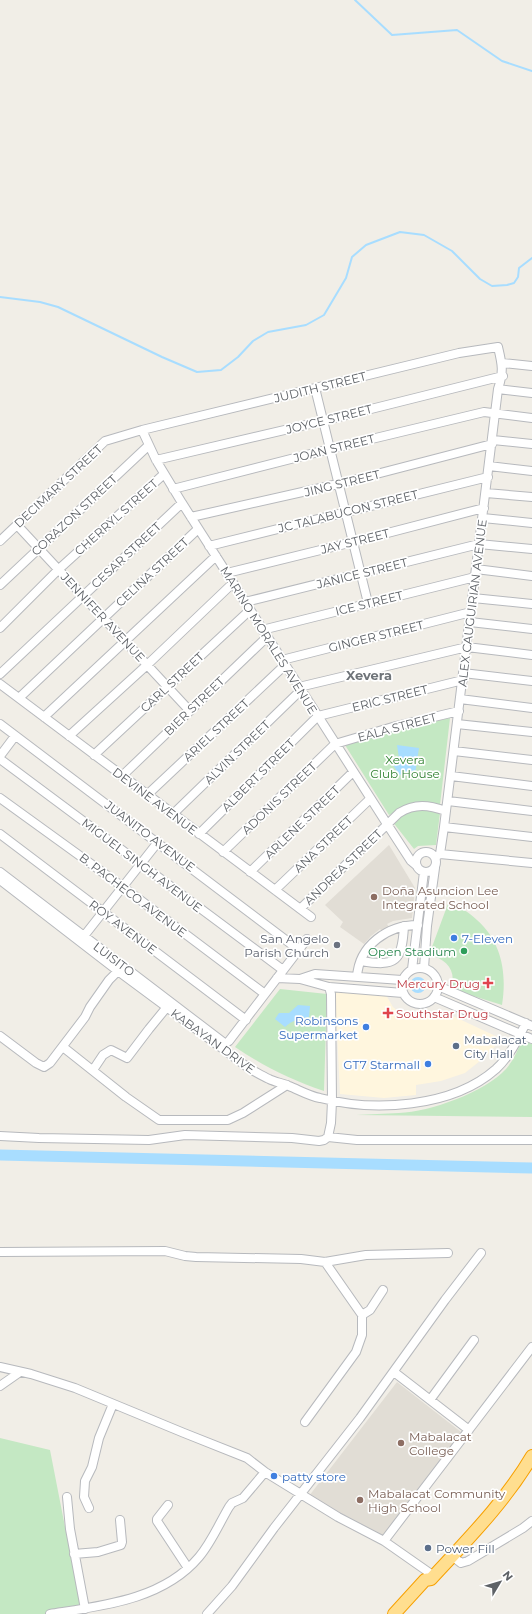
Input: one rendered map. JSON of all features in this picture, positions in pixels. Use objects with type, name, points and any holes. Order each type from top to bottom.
[{"type":"highway","points":[[394,1614],[425,1580],[432,1577],[452,1556],[512,1488],[532,1456]]},
{"type":"highway","points":[[405,1614],[430,1586],[432,1577]]},
{"type":"street","name":"ALEX CAUGUIRIAN AVENUE","points":[[438,856],[448,801],[457,724],[460,711],[460,699],[498,389],[503,376],[502,363],[498,347]]},
{"type":"street","name":"JUDITH STREET","points":[[142,430],[459,353],[498,347]]},
{"type":"street","points":[[502,363],[532,366]]},
{"type":"street","name":"JOYCE STREET","points":[[156,460],[323,421],[503,376]]},
{"type":"street","points":[[315,388],[368,603]]},
{"type":"street","points":[[498,389],[532,393]]},
{"type":"street","name":"JOAN STREET","points":[[173,489],[484,412],[532,418]]},
{"type":"street","name":"MARINO MORALES AVENUE","points":[[142,430],[148,446],[198,529],[353,772],[411,861],[417,866]]},
{"type":"street","name":"DECIMARY STREET","points":[[0,540],[104,442],[142,430]]},
{"type":"street","points":[[492,442],[532,444]]},
{"type":"street","name":"JING STREET","points":[[191,517],[338,484],[492,442]]},
{"type":"street","name":"CORAZON STREET","points":[[0,585],[148,446]]},
{"type":"street","points":[[489,466],[532,471]]},
{"type":"street","name":"CHERRYL STREET","points":[[0,628],[59,570],[164,474]]},
{"type":"street","name":"JC TALABUCON STREET","points":[[209,546],[488,477]]},
{"type":"street","points":[[486,493],[532,497]]},
{"type":"street","name":"CESAR STREET","points":[[0,674],[182,503]]},
{"type":"street","name":"JAY STREET","points":[[227,573],[484,508]]},
{"type":"street","points":[[483,518],[532,523]]},
{"type":"street","name":"JENNIFER AVENUE","points":[[17,525],[189,710]]},
{"type":"street","name":"CELINA STREET","points":[[19,698],[198,529]]},
{"type":"street","name":"JANICE STREET","points":[[245,602],[479,544],[532,549]]},
{"type":"street","points":[[44,717],[216,556]]},
{"type":"street","points":[[476,573],[532,576]]},
{"type":"street","name":"ICE STREET","points":[[262,630],[476,573]]},
{"type":"street","points":[[69,736],[147,665],[233,583]]},
{"type":"street","points":[[473,598],[532,604]]},
{"type":"street","name":"CARL STREET","points":[[94,755],[250,610]]},
{"type":"street","name":"GINGER STREET","points":[[284,663],[471,612]]},
{"type":"street","points":[[470,622],[532,629]]},
{"type":"street","name":"BIER STREET","points":[[122,776],[189,710],[267,637]]},
{"type":"street","points":[[300,689],[467,647],[532,655]]},
{"type":"street","name":"ARIEL STREET","points":[[147,795],[284,663]]},
{"type":"street","points":[[463,677],[532,681]]},
{"type":"street","name":"ERIC STREET","points":[[318,716],[463,677]]},
{"type":"street","name":"DEVINE AVENUE","points":[[0,684],[311,918]]},
{"type":"street","name":"ALVIN STREET","points":[[173,814],[300,689]]},
{"type":"street","points":[[460,699],[532,708]]},
{"type":"street","name":"EALA STREET","points":[[335,744],[396,726],[460,711]]},
{"type":"street","name":"ALBERT STREET","points":[[199,834],[318,716]]},
{"type":"street","name":"JUANITO AVENUE","points":[[0,724],[299,950]]},
{"type":"street","points":[[457,724],[532,732]]},
{"type":"street","points":[[0,758],[15,736]]},
{"type":"street","name":"ADONIS STREET","points":[[223,852],[335,744]]},
{"type":"street","points":[[454,751],[532,760]]},
{"type":"street","name":"MIGUEL SINGH AVENUE","points":[[0,758],[283,970]]},
{"type":"street","name":"ARLENE STREET","points":[[250,872],[353,772]]},
{"type":"street","points":[[451,776],[532,786]]},
{"type":"street","name":"B. PACHECO AVENUE","points":[[0,798],[123,887],[265,994]]},
{"type":"street","name":"ANA STREET","points":[[275,890],[370,798]]},
{"type":"street","points":[[448,801],[532,811]]},
{"type":"street","name":"ANDREA STREET","points":[[300,909],[399,813],[414,806],[432,806],[446,811]]},
{"type":"street","points":[[444,827],[532,837]]},
{"type":"street","name":"ROY AVENUE","points":[[0,834],[246,1020]]},
{"type":"street","points":[[84,936],[104,913],[158,842]]},
{"type":"street","points":[[402,847],[415,852],[425,852],[438,856],[532,863]]},
{"type":"street","points":[[425,852],[418,857],[417,866],[424,872],[430,872],[435,868]]},
{"type":"street","points":[[424,968],[427,926],[438,856]]},
{"type":"street","name":"LUISITO","points":[[0,872],[223,1042],[229,1041],[246,1020]]},
{"type":"street","points":[[412,969],[424,872]]},
{"type":"street","name":"KABAYAN DRIVE","points":[[0,880],[118,971],[250,1069],[268,1079],[318,1098],[348,1104],[398,1105],[423,1101],[452,1093],[474,1085],[497,1068],[511,1052],[520,1034],[529,1025]]},
{"type":"street","points":[[357,977],[357,969],[361,961],[368,948],[377,939],[387,931],[404,926],[418,925]]},
{"type":"street","points":[[361,961],[380,964],[389,962],[396,957],[400,953],[404,926]]},
{"type":"street","points":[[246,1020],[307,939]]},
{"type":"street","points":[[424,968],[434,974],[438,986],[434,997],[426,1003],[417,1004],[409,1001],[403,993],[402,980],[406,973],[412,969],[424,968]]},
{"type":"street","points":[[0,1036],[36,1063],[44,1067],[53,1062],[109,980],[118,971]]},
{"type":"street","points":[[300,979],[315,974],[402,980]]},
{"type":"street","points":[[277,978],[300,979],[329,987],[403,993]]},
{"type":"street","points":[[438,986],[529,1025]]},
{"type":"street","points":[[328,1137],[331,1123],[332,1101],[331,994],[329,987]]},
{"type":"street","points":[[434,997],[532,1039]]},
{"type":"street","points":[[93,1070],[103,1055],[111,1050],[127,1058],[167,1008]]},
{"type":"street","points":[[64,1047],[159,1120],[228,1120],[243,1113],[287,1085]]},
{"type":"street","points":[[0,1136],[149,1140],[185,1134],[319,1141],[328,1137],[357,1140],[532,1140]]},
{"type":"street","points":[[0,1252],[166,1251],[196,1257],[301,1259],[325,1262],[366,1254],[448,1253]]},
{"type":"street","points":[[207,1614],[232,1586],[274,1528],[302,1495],[481,1253]]},
{"type":"street","points":[[305,1422],[356,1352],[362,1335],[362,1315],[325,1262]]},
{"type":"street","points":[[362,1315],[370,1310],[383,1290]]},
{"type":"street","points":[[430,1400],[474,1340]]},
{"type":"street","points":[[384,1541],[532,1347]]},
{"type":"street","points":[[0,1367],[75,1388],[248,1458],[265,1472],[338,1517],[384,1541],[432,1577]]},
{"type":"street","points":[[0,1386],[20,1372]]},
{"type":"street","points":[[394,1372],[469,1430]]},
{"type":"street","points":[[89,1508],[84,1497],[85,1481],[92,1467],[99,1438],[113,1404]]},
{"type":"street","points":[[50,1614],[130,1599],[160,1587],[188,1568],[206,1548],[232,1503],[243,1498],[265,1472]]},
{"type":"street","points":[[67,1497],[74,1554],[85,1608]]},
{"type":"street","points":[[168,1505],[157,1519],[188,1568]]},
{"type":"street","points":[[74,1554],[98,1552],[121,1545],[120,1520]]},
{"type":"street","points":[[452,1556],[461,1563],[465,1563],[524,1528],[532,1521]]},
{"type":"shaded area","name":"Doña Asuncion Lee Integrated School","points":[[389,845],[415,888],[412,918],[393,921],[387,924],[389,927],[383,932],[380,929],[364,944],[340,927],[343,922],[325,905]]},
{"type":"shaded area","points":[[335,991],[386,995],[393,1007],[405,1017],[424,1018],[440,1010],[502,1039],[485,1057],[465,1073],[441,1081],[416,1085],[416,1095],[384,1098],[340,1094]]},
{"type":"shaded area","name":"Mabalacat College","points":[[397,1382],[461,1432],[384,1539],[309,1496]]},
{"type":"green space","name":"Xevera Club House","points":[[450,718],[440,805],[415,803],[389,815],[345,745],[396,729]]},
{"type":"green space","points":[[417,809],[440,813],[436,845],[418,846],[414,849],[392,821],[405,813]]},
{"type":"green space","name":"Open Stadium","points":[[449,901],[474,917],[492,938],[501,959],[503,970],[504,982],[502,1005],[451,989],[453,977],[449,967],[441,959],[429,955]]},
{"type":"green space","points":[[280,989],[327,994],[324,1091],[278,1072],[235,1047]]},
{"type":"green space","points":[[522,1040],[532,1044],[532,1117],[356,1115],[412,1112],[441,1105],[471,1093],[497,1077],[506,1069]]},
{"type":"green space","points":[[0,1438],[50,1450],[82,1614],[0,1614]]},
{"type":"water","points":[[397,745],[419,748],[415,774],[407,773],[399,775],[391,761],[399,758]]},
{"type":"water","points":[[418,977],[424,979],[426,985],[424,991],[418,993],[412,991],[410,985],[412,979]]},
{"type":"water","points":[[298,1005],[310,1006],[309,1017],[293,1021],[285,1027],[275,1019],[279,1013],[289,1013]]},
{"type":"waterway","points":[[355,0],[392,35],[457,30],[502,61],[532,71]]},
{"type":"waterway","points":[[0,297],[40,302],[58,307],[162,357],[197,372],[221,370],[238,357],[253,341],[268,332],[306,325],[324,315],[346,278],[352,257],[366,245],[400,232],[424,235],[452,251],[480,279],[492,286],[514,283],[518,277],[519,268],[532,258]]},
{"type":"waterway","points":[[0,1155],[532,1168]]},
{"type":"place","name":"Doña Asuncion Lee Integrated School","points":[[374,897]]},
{"type":"place","name":"7-Eleven","points":[[454,938]]},
{"type":"place","name":"San Angelo Parish Church","points":[[337,945]]},
{"type":"place","name":"Open Stadium","points":[[464,951]]},
{"type":"place","name":"Mercury Drug","points":[[488,983]]},
{"type":"place","name":"Southstar Drug","points":[[388,1013]]},
{"type":"place","name":"Robinsons Supermarket","points":[[366,1027]]},
{"type":"place","name":"Mabalacat City Hall","points":[[456,1046]]},
{"type":"place","name":"GT7 Starmall","points":[[428,1064]]},
{"type":"place","name":"Mabalacat College","points":[[401,1443]]},
{"type":"place","name":"patty store","points":[[274,1476]]},
{"type":"place","name":"Mabalacat Community High School","points":[[360,1500]]},
{"type":"place","name":"Power Fill","points":[[428,1548]]},
{"type":"district","name":"Xevera","points":[[369,675]]}]
